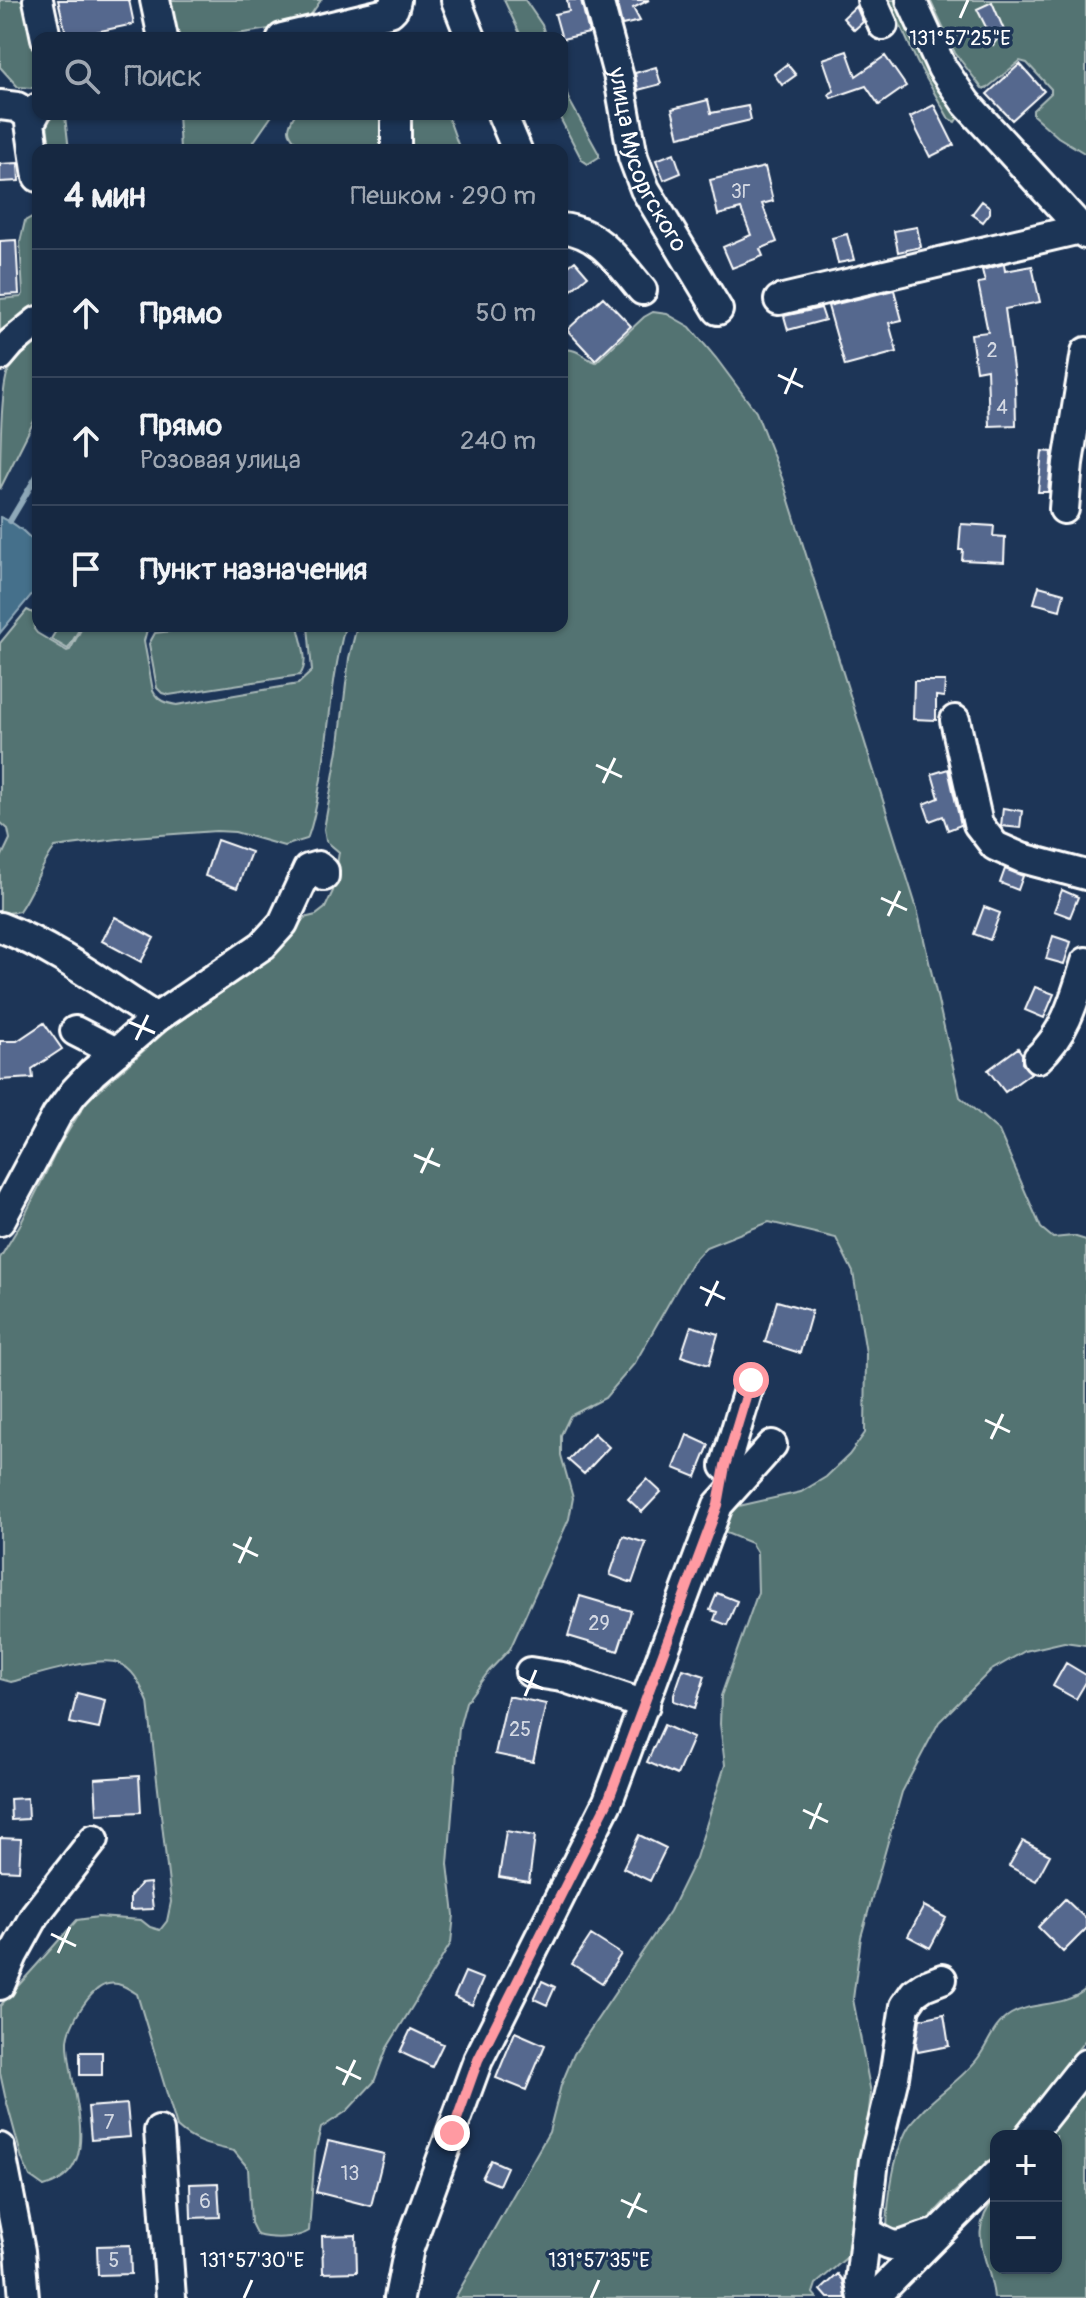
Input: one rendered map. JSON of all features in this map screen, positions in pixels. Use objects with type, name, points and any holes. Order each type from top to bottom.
[{"type":"street","points":[[38,0],[45,32]]},
{"type":"street","points":[[155,0],[162,32]]},
{"type":"street","points":[[456,0],[469,32]]},
{"type":"street","name":"улица Мусоргского","points":[[598,0],[619,78],[633,157],[645,189],[718,310]]},
{"type":"street","points":[[779,300],[1083,232],[966,103],[942,68],[911,0]]},
{"type":"street","points":[[314,32],[393,17]]},
{"type":"street","points":[[0,105],[17,107],[32,115]]},
{"type":"street","points":[[33,120],[35,144]]},
{"type":"street","points":[[396,120],[396,144]]},
{"type":"street","points":[[504,120],[514,144]]},
{"type":"street","points":[[568,229],[592,236],[642,290]]},
{"type":"street","points":[[0,356],[32,326]]},
{"type":"street","points":[[1064,509],[1068,463],[1086,352]]},
{"type":"street","points":[[955,720],[978,824],[995,846],[1022,858],[1086,875]]},
{"type":"street","points":[[0,1221],[57,1115],[74,1092],[156,1018],[263,945],[283,923],[308,869],[318,866],[324,871],[324,876]]},
{"type":"street","points":[[0,927],[80,968],[156,1018]]},
{"type":"street","points":[[1038,1058],[1051,1047],[1071,1010],[1086,962]]},
{"type":"street","points":[[75,1031],[116,1052]]},
{"type":"street","points":[[399,2298],[409,2248],[478,2060],[608,1801],[645,1705],[718,1505],[725,1466],[751,1380]]},
{"type":"street","points":[[722,1416],[725,1466]]},
{"type":"street","points":[[718,1505],[772,1445]]},
{"type":"street","points":[[530,1672],[562,1677],[645,1705]]},
{"type":"street","points":[[0,1985],[35,1915],[94,1839]]},
{"type":"street","points":[[863,2298],[860,2282],[874,2160],[894,2077],[905,2006],[914,1993],[942,1979]]},
{"type":"street","points":[[1034,2130],[1086,2064]]},
{"type":"street","points":[[159,2131],[171,2298]]},
{"type":"street","points":[[0,2148],[20,2251],[24,2298]]},
{"type":"street","points":[[874,2298],[990,2181]]},
{"type":"street","points":[[867,2232],[898,2246],[922,2236],[936,2235]]},
{"type":"green space","points":[[0,0],[30,0],[37,32],[32,32],[32,88],[18,87],[0,67]]},
{"type":"green space","points":[[163,0],[321,0],[310,16],[269,29],[175,32]]},
{"type":"green space","points":[[504,0],[525,0],[544,32],[519,32]]},
{"type":"green space","points":[[889,0],[903,0],[959,116],[955,122],[949,119],[917,62]]},
{"type":"green space","points":[[930,0],[1086,0],[1086,154],[1058,137],[1033,115],[1033,110],[1051,93],[1051,89],[1027,63],[1020,61],[986,89],[982,88],[955,53]]},
{"type":"green space","points":[[568,98],[599,154],[588,164],[582,160],[561,120],[568,120]]},
{"type":"green space","points":[[48,120],[65,120],[68,144],[49,144]]},
{"type":"green space","points":[[178,120],[269,120],[252,144],[180,144]]},
{"type":"green space","points":[[388,120],[388,144],[297,144],[289,130],[291,121]]},
{"type":"green space","points":[[405,120],[449,120],[458,144],[405,144]]},
{"type":"green space","points":[[32,217],[32,312],[0,332],[0,299],[21,297],[23,294],[20,242],[25,221]]},
{"type":"green space","points":[[653,312],[667,314],[690,327],[756,412],[782,478],[917,909],[960,1097],[999,1131],[1041,1228],[1053,1238],[1073,1236],[1086,1240],[1086,1645],[1064,1642],[1025,1651],[990,1671],[939,1722],[902,1792],[861,1937],[853,1999],[871,2093],[853,2246],[846,2258],[816,2284],[813,2293],[817,2298],[455,2298],[549,2132],[561,2085],[574,2054],[670,1911],[696,1858],[725,1765],[720,1724],[721,1696],[758,1592],[757,1553],[751,1543],[726,1533],[722,1528],[727,1514],[739,1506],[801,1492],[826,1477],[849,1455],[865,1433],[866,1353],[853,1272],[836,1238],[769,1222],[706,1247],[692,1262],[635,1363],[605,1398],[570,1416],[561,1435],[561,1455],[573,1498],[569,1519],[510,1649],[466,1702],[459,1728],[448,1864],[454,1915],[451,1943],[387,2048],[374,2082],[347,2111],[321,2128],[315,2152],[309,2231],[298,2236],[276,2238],[257,2235],[251,2223],[248,2168],[234,2151],[196,2140],[177,2127],[137,1994],[120,1985],[108,1984],[94,1992],[71,2027],[68,2043],[80,2126],[80,2146],[75,2164],[63,2178],[44,2187],[30,2177],[22,2159],[0,2073],[0,2006],[77,1920],[98,1917],[141,1920],[160,1930],[167,1921],[171,1902],[148,1702],[133,1674],[124,1666],[109,1661],[66,1667],[11,1682],[0,1679],[0,1258],[59,1146],[87,1101],[166,1031],[274,955],[304,918],[316,915],[325,908],[333,891],[339,852],[326,841],[324,829],[356,632],[568,632],[568,349],[596,362]]},
{"type":"green space","points":[[32,346],[32,425],[0,489],[5,385],[7,374]]},
{"type":"green space","points":[[27,610],[32,612],[32,632],[67,651],[80,632],[146,632],[144,641],[153,691],[162,701],[177,705],[298,684],[312,671],[309,632],[344,632],[321,779],[307,839],[284,846],[235,832],[216,831],[55,847],[19,911],[0,911],[0,860],[10,839],[8,829],[0,822],[0,643]]},
{"type":"green space","points":[[55,632],[78,632],[68,649],[51,639]]},
{"type":"green space","points":[[299,632],[304,651],[303,670],[300,675],[169,695],[157,688],[149,644],[155,633]]},
{"type":"green space","points":[[1086,1989],[1086,2039],[1014,2130],[990,2130],[989,2161],[950,2196],[909,2240],[888,2237],[888,2212],[895,2166],[903,2138],[912,2122],[972,2065],[1005,2018],[1020,2010],[1077,1995]]},
{"type":"green space","points":[[1086,2088],[1086,2298],[994,2298],[981,2235],[982,2223],[990,2207],[990,2274],[1062,2274],[1062,2130],[1053,2130]]},
{"type":"water","points":[[0,517],[11,522],[32,540],[32,594],[0,633]]},
{"type":"building","points":[[58,0],[129,0],[134,24],[96,32],[66,32]]},
{"type":"building","points":[[567,0],[581,0],[589,33],[568,38],[568,32],[560,32],[555,14],[569,11]]},
{"type":"building","points":[[616,0],[649,0],[633,8],[640,21],[622,25]]},
{"type":"building","points":[[992,2],[1004,30],[993,45],[982,35],[987,29],[977,9]]},
{"type":"building","points":[[856,6],[863,22],[854,30],[843,18]]},
{"type":"building","points":[[847,51],[856,76],[885,56],[906,86],[879,105],[866,86],[831,98],[829,94],[834,91],[823,59]]},
{"type":"building","points":[[787,64],[796,75],[782,85],[774,74]]},
{"type":"building","points":[[1020,64],[1044,91],[1012,120],[987,94]]},
{"type":"building","points":[[656,67],[661,84],[638,90],[635,73]]},
{"type":"building","points":[[708,100],[711,113],[748,106],[751,120],[679,137],[672,109]]},
{"type":"building","points":[[934,105],[954,145],[930,157],[910,117]]},
{"type":"building","points":[[674,153],[681,173],[664,180],[656,160]]},
{"type":"building","points":[[18,163],[19,181],[0,182],[0,164]]},
{"type":"building","points":[[765,167],[773,201],[762,204],[777,242],[760,249],[763,256],[732,268],[723,247],[751,235],[741,209],[718,215],[710,180]]},
{"type":"building","points":[[982,201],[990,207],[990,213],[983,222],[972,214]]},
{"type":"building","points":[[917,227],[921,247],[898,252],[894,231]]},
{"type":"building","points":[[847,234],[854,260],[838,263],[832,238]]},
{"type":"building","points":[[16,240],[19,294],[0,295],[0,241]]},
{"type":"building","points":[[575,261],[588,276],[568,293],[568,266]]},
{"type":"building","points":[[1004,264],[1005,271],[1032,266],[1040,302],[1005,309],[1015,383],[1016,425],[989,426],[987,369],[976,371],[971,334],[988,332],[978,283],[985,282],[982,270]]},
{"type":"building","points":[[894,290],[902,320],[889,323],[897,352],[845,366],[828,306]]},
{"type":"building","points":[[603,297],[631,326],[595,360],[568,329]]},
{"type":"building","points":[[821,308],[825,320],[788,330],[784,316]]},
{"type":"building","points":[[1042,451],[1052,452],[1048,492],[1038,492]]},
{"type":"building","points":[[961,524],[994,526],[993,536],[1005,537],[1004,562],[962,560],[963,550],[959,550]]},
{"type":"building","points":[[1039,586],[1064,593],[1060,610],[1034,603]]},
{"type":"building","points":[[914,681],[945,681],[944,697],[936,696],[936,720],[913,719]]},
{"type":"building","points":[[948,769],[961,825],[948,830],[943,816],[930,821],[924,804],[939,798],[932,774]]},
{"type":"building","points":[[1003,808],[1022,811],[1020,828],[1001,826]]},
{"type":"building","points":[[217,840],[251,852],[237,888],[205,876]]},
{"type":"building","points":[[1005,869],[1023,876],[1018,890],[1000,883]]},
{"type":"building","points":[[1062,890],[1078,897],[1070,917],[1054,911]]},
{"type":"building","points":[[984,907],[1000,913],[990,940],[974,934]]},
{"type":"building","points":[[115,917],[154,938],[141,962],[102,941]]},
{"type":"building","points":[[1053,936],[1071,942],[1064,964],[1046,959]]},
{"type":"building","points":[[1035,987],[1054,994],[1044,1018],[1025,1010]]},
{"type":"building","points":[[44,1023],[62,1049],[32,1069],[33,1078],[0,1080],[0,1041],[17,1041]]},
{"type":"building","points":[[1018,1048],[1022,1063],[1031,1073],[1005,1092],[988,1070]]},
{"type":"building","points":[[777,1301],[812,1311],[800,1353],[765,1342]]},
{"type":"building","points":[[691,1326],[718,1334],[709,1365],[681,1356]]},
{"type":"building","points":[[594,1433],[609,1447],[584,1474],[568,1460]]},
{"type":"building","points":[[687,1435],[709,1445],[696,1477],[674,1468]]},
{"type":"building","points":[[647,1479],[661,1492],[642,1512],[628,1499]]},
{"type":"building","points":[[623,1536],[646,1543],[632,1583],[610,1575]]},
{"type":"building","points":[[717,1593],[737,1601],[727,1625],[714,1620],[717,1612],[710,1610]]},
{"type":"building","points":[[580,1596],[631,1611],[618,1651],[568,1636]]},
{"type":"building","points":[[1066,1663],[1086,1675],[1086,1682],[1076,1699],[1053,1686]]},
{"type":"building","points":[[683,1669],[705,1676],[695,1708],[674,1701]]},
{"type":"building","points":[[77,1693],[105,1700],[99,1729],[70,1723]]},
{"type":"building","points":[[508,1696],[546,1704],[533,1762],[495,1754]]},
{"type":"building","points":[[664,1725],[693,1738],[677,1775],[647,1762]]},
{"type":"building","points":[[139,1776],[141,1812],[97,1814],[95,1779]]},
{"type":"building","points":[[27,1798],[28,1819],[11,1820],[10,1799]]},
{"type":"building","points":[[506,1831],[535,1836],[529,1882],[499,1877]]},
{"type":"building","points":[[639,1835],[666,1848],[650,1881],[623,1868]]},
{"type":"building","points":[[0,1838],[21,1839],[19,1871],[0,1870]]},
{"type":"building","points":[[1023,1841],[1050,1855],[1036,1881],[1009,1866]]},
{"type":"building","points":[[150,1883],[153,1909],[130,1910],[130,1896],[140,1884]]},
{"type":"building","points":[[1065,1899],[1086,1919],[1086,1929],[1063,1952],[1038,1927]]},
{"type":"building","points":[[924,1906],[946,1918],[930,1948],[908,1936]]},
{"type":"building","points":[[591,1935],[621,1954],[602,1983],[572,1964]]},
{"type":"building","points":[[465,1972],[483,1979],[472,2005],[454,1997]]},
{"type":"building","points":[[542,1981],[555,1987],[547,2005],[534,1999]]},
{"type":"building","points":[[944,2014],[949,2046],[918,2052],[916,2044],[920,2019]]},
{"type":"building","points":[[411,2029],[443,2044],[432,2067],[400,2052]]},
{"type":"building","points":[[515,2032],[545,2045],[526,2090],[496,2078]]},
{"type":"building","points":[[80,2052],[102,2052],[102,2075],[80,2075]]},
{"type":"building","points":[[127,2104],[130,2137],[91,2140],[88,2107]]},
{"type":"building","points":[[328,2141],[384,2154],[371,2206],[316,2192]]},
{"type":"building","points":[[491,2160],[507,2167],[499,2185],[482,2178]]},
{"type":"building","points":[[218,2183],[220,2217],[191,2218],[190,2184]]},
{"type":"building","points":[[356,2235],[357,2272],[323,2273],[322,2236]]},
{"type":"building","points":[[130,2245],[131,2274],[98,2275],[97,2246]]},
{"type":"building","points":[[838,2274],[843,2280],[846,2298],[828,2298],[821,2290]]},
{"type":"waterway","points":[[10,521],[32,484]]},
{"type":"route","points":[[452,2133],[478,2060],[608,1801],[718,1505],[725,1466],[751,1380]]}]
